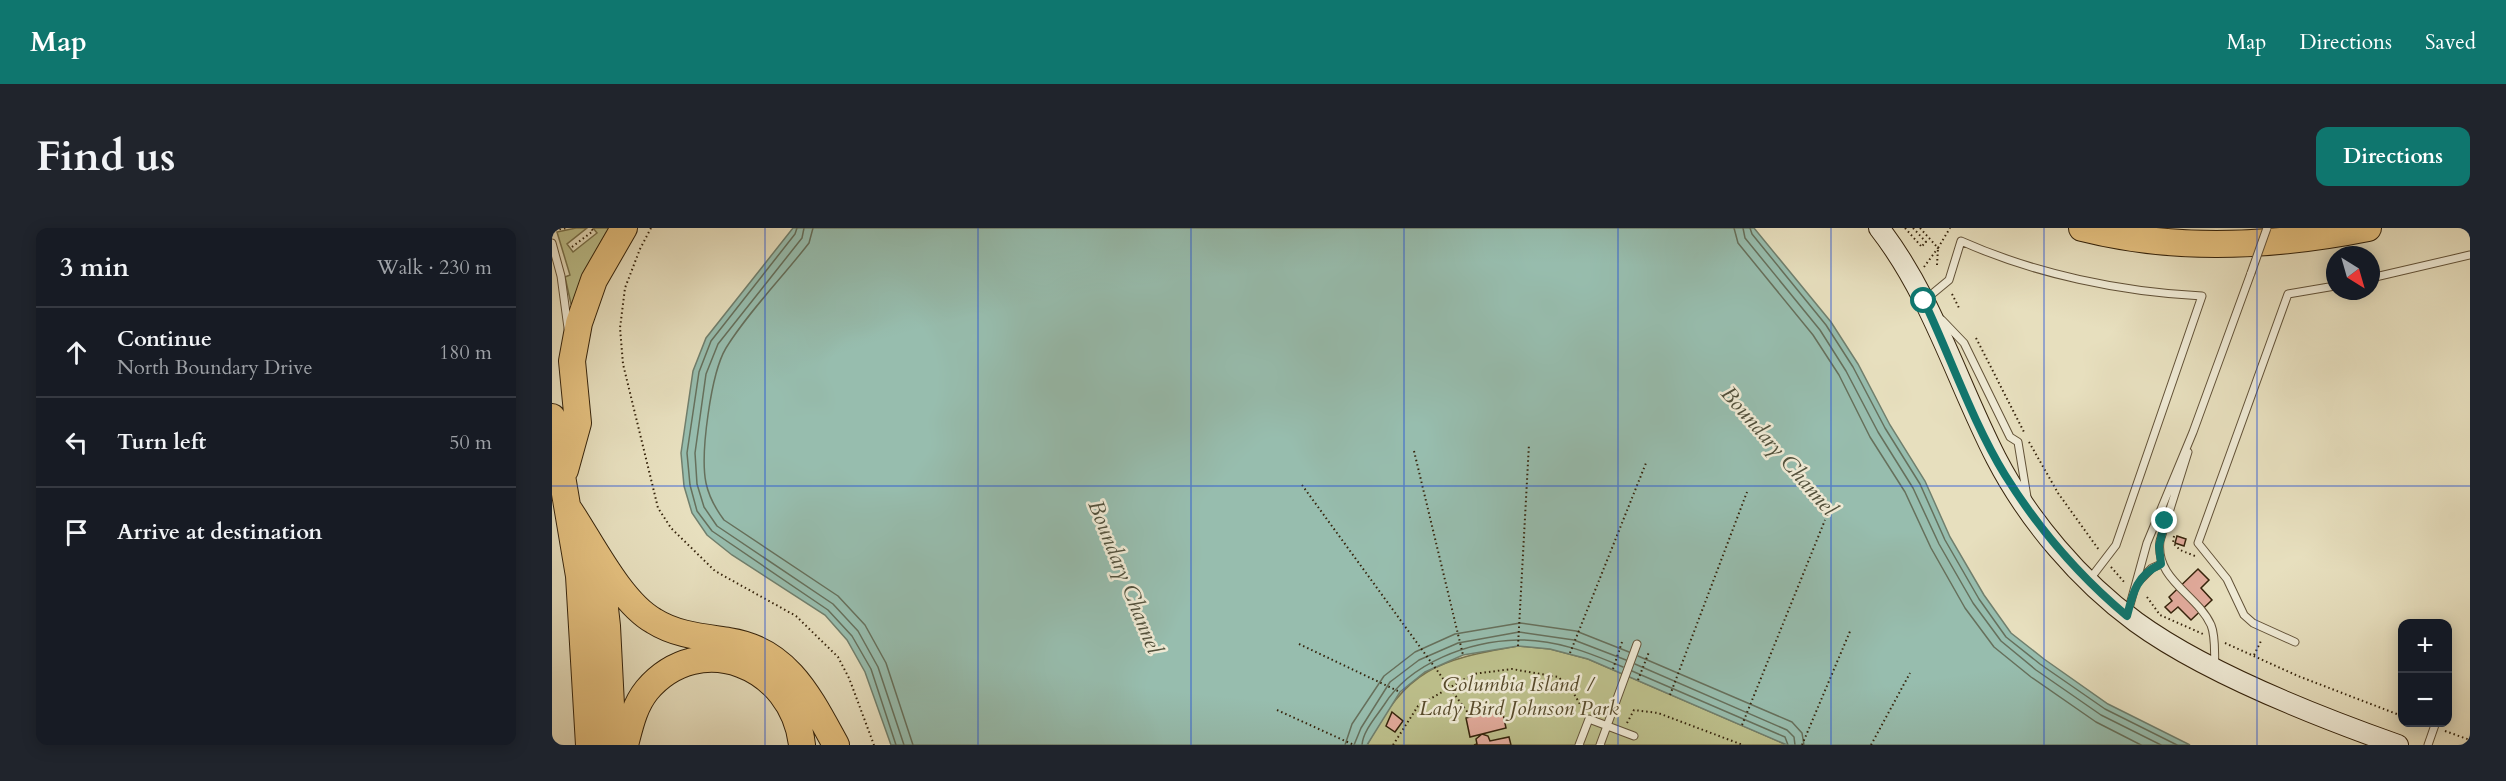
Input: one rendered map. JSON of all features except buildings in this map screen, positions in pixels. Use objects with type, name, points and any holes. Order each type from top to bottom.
[{"type":"highway","points":[[563,476],[578,423],[572,361],[579,323],[594,280],[624,228]]},
{"type":"highway","points":[[2082,228],[2164,242],[2220,244],[2300,240],[2368,228]]},
{"type":"highway","points":[[552,417],[568,508],[582,619],[589,745]]},
{"type":"highway","points":[[568,508],[629,601],[652,621],[679,632],[744,644],[766,653],[785,667],[809,695],[836,745]]},
{"type":"highway","points":[[599,554],[607,626],[613,745]]},
{"type":"highway","points":[[625,745],[638,703],[655,682],[677,668],[704,661],[719,661],[751,668],[777,686],[792,707],[802,745]]},
{"type":"street","points":[[1879,228],[1924,301],[1993,453],[2053,542],[2088,581],[2127,616],[2174,646],[2281,699],[2398,745]]},
{"type":"lane","points":[[2127,616],[2150,534],[2193,432],[2267,228]]},
{"type":"lane","points":[[2028,508],[2018,442],[2010,437],[1964,343],[1924,301],[1949,280],[1961,241],[1998,258],[2118,288],[2202,296],[2116,545],[2088,581]]},
{"type":"lane","points":[[552,243],[561,276],[572,361]]},
{"type":"lane","points":[[2380,276],[2470,255]]},
{"type":"lane","points":[[2295,642],[2253,623],[2244,615],[2227,579],[2198,543],[2288,294],[2326,288]]},
{"type":"lane","points":[[2193,432],[2160,541],[2161,564],[2206,615],[2213,638],[2215,667]]},
{"type":"lane","points":[[2133,589],[2141,578],[2161,564]]},
{"type":"lane","points":[[1600,745],[1636,644]]},
{"type":"lane","points":[[1579,745],[1589,719],[1634,736]]},
{"type":"lane","points":[[2428,745],[2434,727]]},
{"type":"path","points":[[555,230],[567,228]]},
{"type":"path","points":[[572,248],[593,231],[591,228]]},
{"type":"path","points":[[651,228],[625,288],[620,328],[623,364],[658,508],[671,528],[715,571],[796,616],[838,657],[849,678],[874,745]]},
{"type":"path","points":[[1905,228],[1922,246],[1926,243],[1913,228]]},
{"type":"path","points":[[1920,228],[1938,248],[1937,265]]},
{"type":"path","points":[[1921,271],[1950,228]]},
{"type":"path","points":[[1952,294],[1960,310]]},
{"type":"path","points":[[1976,338],[2004,398],[2058,493],[2125,583]]},
{"type":"path","points":[[1518,646],[1529,444]]},
{"type":"path","points":[[1413,451],[1463,656]]},
{"type":"path","points":[[1570,653],[1646,463]]},
{"type":"path","points":[[1302,485],[1471,717]]},
{"type":"path","points":[[1670,696],[1747,492]]},
{"type":"path","points":[[1742,725],[1824,520]]},
{"type":"path","points":[[2147,597],[2160,615],[2170,622],[2213,638],[2298,676],[2398,714]]},
{"type":"path","points":[[1802,745],[1851,629]]},
{"type":"path","points":[[1613,669],[1622,642]]},
{"type":"path","points":[[1299,644],[1400,692]]},
{"type":"path","points":[[1638,681],[1649,651]]},
{"type":"path","points":[[1393,745],[1418,706],[1473,674],[1512,669],[1558,676],[1570,687],[1589,719]]},
{"type":"path","points":[[1871,745],[1910,673]]},
{"type":"path","points":[[1277,710],[1354,745]]},
{"type":"path","points":[[1623,732],[1634,710],[1658,713],[1743,745]]},
{"type":"path","points":[[2440,727],[2470,740]]},
{"type":"green space","points":[[587,228],[567,244],[573,252],[597,233],[593,228],[613,228],[575,302],[571,304],[565,277],[570,275],[557,232]]},
{"type":"green space","name":"Columbia Island / Lady Bird Johnson Park","points":[[1518,646],[1550,649],[1588,659],[1787,745],[1367,745],[1396,699],[1427,672],[1465,657]]},
{"type":"water","name":"Boundary Channel","points":[[793,228],[1754,228],[1831,322],[1858,364],[1890,425],[1925,481],[1950,537],[1984,595],[2011,633],[2108,704],[2190,745],[1787,745],[1588,659],[1550,649],[1518,646],[1463,655],[1425,672],[1400,692],[1367,745],[891,745],[865,672],[847,640],[825,615],[732,555],[707,535],[692,513],[684,486],[681,453],[693,371],[706,338]]},
{"type":"route","points":[[1924,301],[2005,475],[2042,528],[2063,553],[2088,581],[2127,616],[2133,589],[2152,568],[2161,564],[2159,546],[2165,521]]}]
